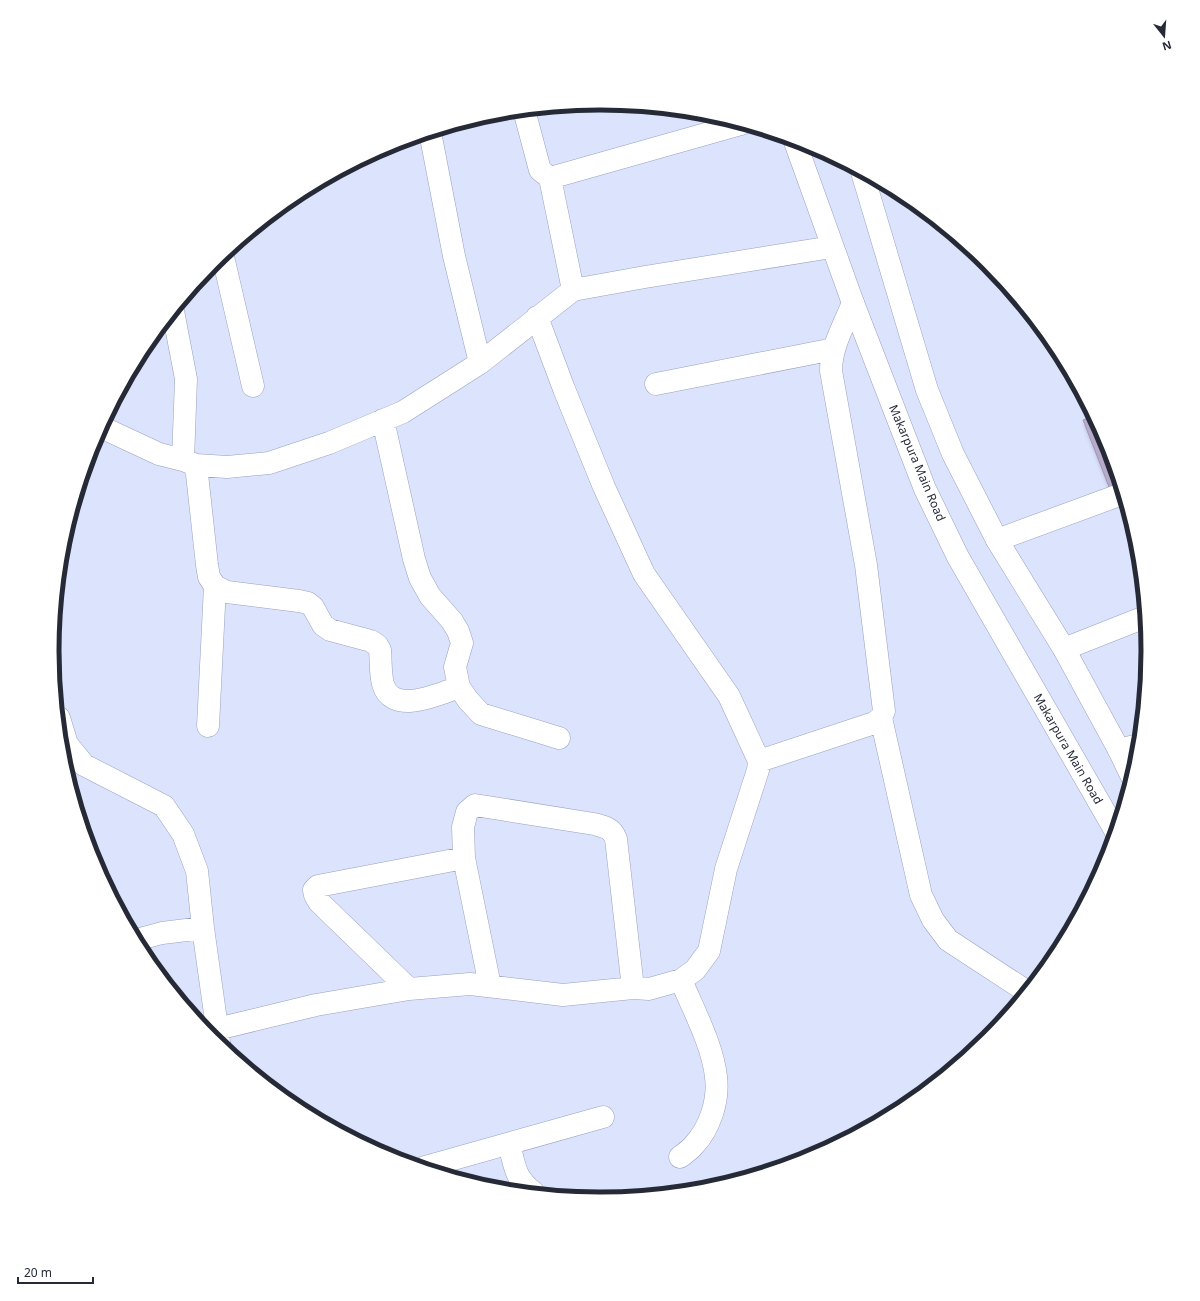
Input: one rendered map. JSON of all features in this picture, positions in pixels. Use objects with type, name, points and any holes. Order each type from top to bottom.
[{"type":"main road","points":[[525,115],[540,170],[550,178],[573,290]]},
{"type":"main road","points":[[550,178],[733,126]]},
{"type":"main road","points":[[431,137],[454,256],[480,363]]},
{"type":"main road","name":"Makarpura Main Road","points":[[796,147],[853,303],[925,489],[955,550],[1112,824]]},
{"type":"main road","points":[[864,179],[927,390],[953,454],[997,540],[1064,649],[1129,747],[1130,759]]},
{"type":"main road","points":[[106,429],[159,454],[190,462],[227,467],[270,463],[329,443],[403,412],[480,363],[573,290],[832,247]]},
{"type":"main road","points":[[223,262],[254,386]]},
{"type":"main road","points":[[759,761],[874,723],[881,718],[884,711],[866,565],[831,371],[831,359],[834,348],[853,303]]},
{"type":"main road","points":[[174,317],[186,379],[190,462],[209,577],[215,586],[227,592],[308,603],[314,607],[323,625],[330,630],[371,641],[377,645],[380,650],[383,684],[388,694],[401,701],[418,701],[459,687]]},
{"type":"main road","points":[[220,1035],[316,1005],[409,989],[470,984],[563,995],[633,988],[649,989],[681,980],[695,970],[709,951],[726,869],[758,770],[759,761],[729,696],[644,574],[598,473],[537,317]]},
{"type":"main road","points":[[656,384],[834,348]]},
{"type":"main road","points":[[383,420],[414,559],[420,578],[430,596],[452,621],[458,631],[462,643],[455,667],[459,687],[468,700],[481,714],[559,738]]},
{"type":"main road","points":[[997,540],[1118,495]]},
{"type":"main road","points":[[208,726],[215,586]]},
{"type":"main road","points":[[1064,649],[1140,619]]},
{"type":"main road","points":[[881,718],[922,895],[933,920],[948,940],[1022,989]]},
{"type":"main road","points":[[67,744],[84,765],[164,806],[184,834],[197,871],[203,928],[218,1034]]},
{"type":"main road","points":[[490,986],[464,858],[463,827],[467,812],[475,805],[594,824],[606,827],[613,831],[616,839],[633,988]]},
{"type":"main road","points":[[409,989],[319,902],[314,890],[318,886],[464,858]]},
{"type":"main road","points":[[142,938],[162,933],[203,928]]},
{"type":"main road","points":[[680,1157],[695,1145],[708,1126],[715,1107],[717,1078],[710,1049],[681,980]]},
{"type":"main road","points":[[433,1165],[603,1117]]},
{"type":"main road","points":[[509,1144],[517,1174],[526,1187]]},
{"type":"building","points":[[1088,418],[1100,443],[1116,490],[1111,492],[1083,420]]}]
